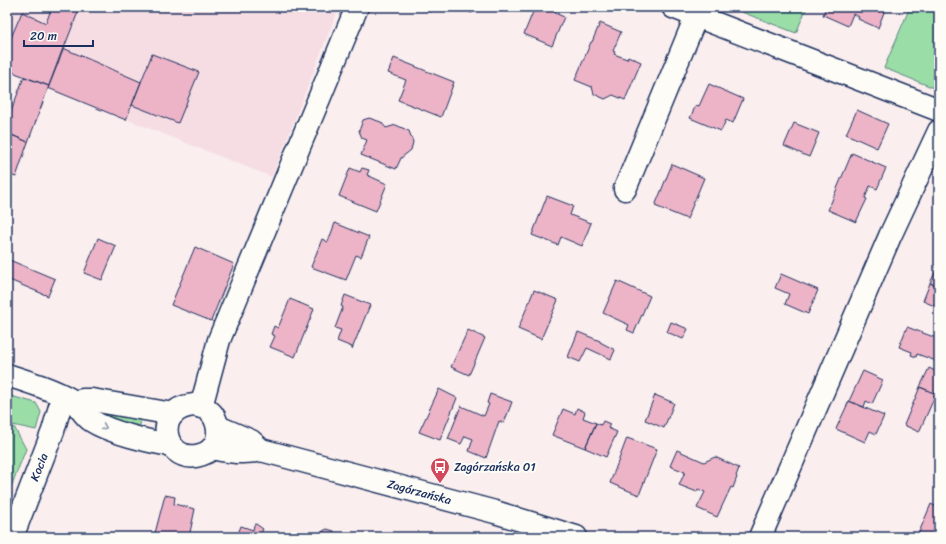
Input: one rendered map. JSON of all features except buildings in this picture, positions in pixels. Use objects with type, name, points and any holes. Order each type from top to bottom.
[{"type":"street","points":[[201,407],[219,340],[357,7]]},
{"type":"street","points":[[674,7],[698,12],[939,110]]},
{"type":"street","points":[[625,189],[698,12]]},
{"type":"street","points":[[760,537],[890,236],[939,131]]},
{"type":"street","points":[[7,375],[31,382],[69,399],[92,400],[173,414]]},
{"type":"street","points":[[69,399],[91,420],[104,428],[171,445]]},
{"type":"street","name":"Kocia","points":[[12,537],[53,431],[69,399]]},
{"type":"street","points":[[194,405],[201,407],[208,410],[213,416],[218,427],[217,438],[213,448],[200,456],[192,457],[184,455],[171,445],[166,428],[168,420],[179,409],[186,406],[194,405]]},
{"type":"street","name":"Zagórzańska","points":[[218,427],[246,438],[262,450],[495,512],[576,537]]},
{"type":"street","name":"Zagórzańska","points":[[213,448],[238,452],[254,452],[262,450]]},
{"type":"shaded area","points":[[7,7],[339,7],[272,177],[48,88],[48,85],[7,70]]},
{"type":"green space","points":[[733,7],[807,7],[796,33],[734,9]]},
{"type":"green space","points":[[910,7],[939,7],[939,90],[884,68]]},
{"type":"green space","points":[[7,395],[36,403],[41,412],[36,430],[13,425],[26,449],[7,497]]},
{"type":"green space","points":[[94,408],[130,418],[141,419],[139,431],[103,419]]},
{"type":"place","name":"Zagórzańska 01","points":[[440,484]]}]
